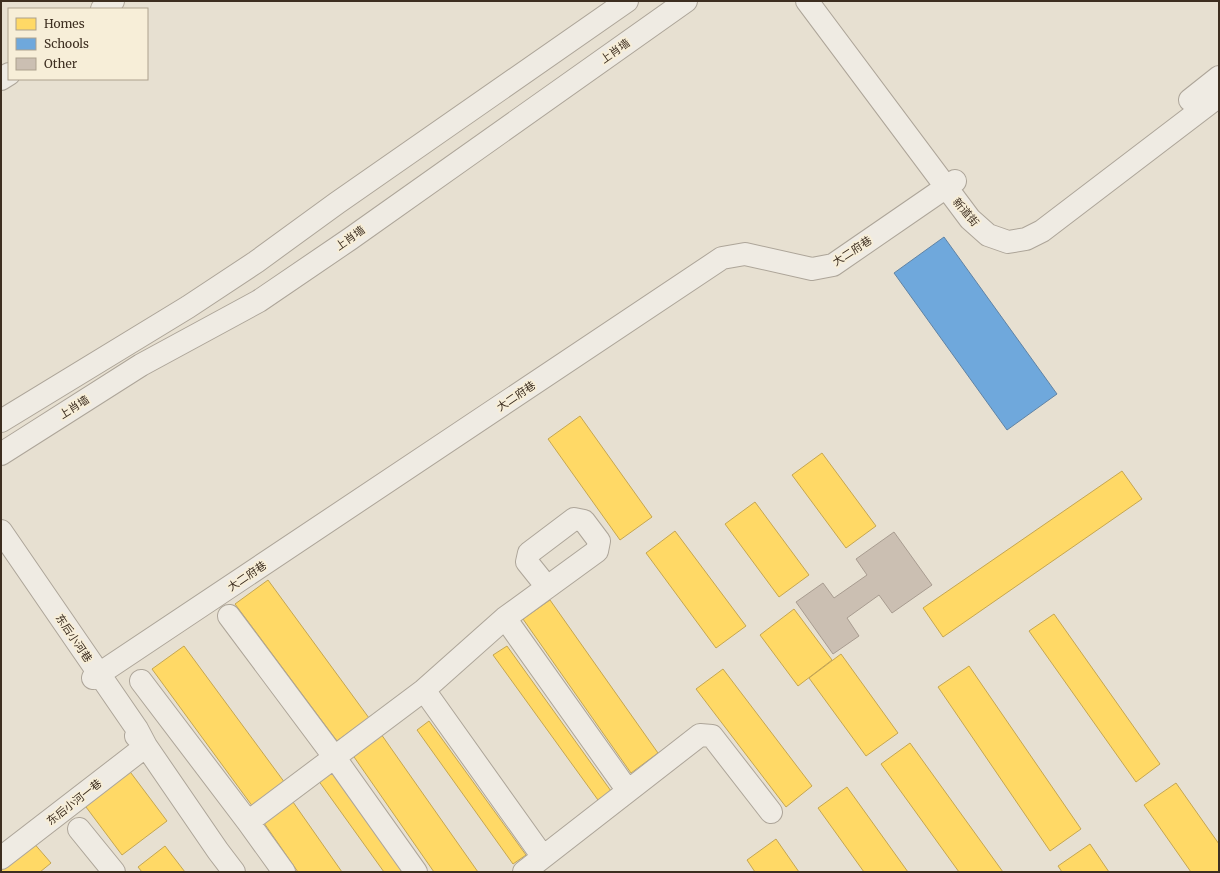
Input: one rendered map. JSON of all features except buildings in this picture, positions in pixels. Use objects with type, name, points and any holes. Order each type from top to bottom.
[{"type":"street","points":[[103,8],[113,1]]},
{"type":"street","points":[[1,421],[188,307],[256,262],[627,1]]},
{"type":"street","name":"上肖墙","points":[[1,454],[141,365],[259,302],[686,1]]},
{"type":"street","name":"新道街","points":[[807,1],[951,184],[980,214],[994,223],[1012,227],[1027,223],[1047,210],[1219,78]]},
{"type":"street","name":"新道街","points":[[820,1],[951,184],[970,220],[988,235],[1008,242],[1026,239],[1042,231],[1219,96]]},
{"type":"street","name":"大二府巷","points":[[96,676],[722,258],[745,254],[812,269],[833,265],[951,184]]},
{"type":"street","name":"东后小河巷","points":[[1,531],[131,732],[146,746],[234,872]]},
{"type":"street","name":"东后小河巷","points":[[1,546],[96,676]]},
{"type":"street","points":[[248,822],[424,690],[505,618],[546,588]]},
{"type":"street","points":[[229,616],[335,758],[416,872]]},
{"type":"street","points":[[505,618],[628,791]]},
{"type":"street","points":[[141,681],[284,872]]},
{"type":"street","points":[[424,690],[543,857]]},
{"type":"street","points":[[524,872],[700,735],[712,736],[771,812]]},
{"type":"street","name":"东后小河一巷","points":[[1,858],[146,746]]},
{"type":"street","points":[[79,829],[114,872]]}]
